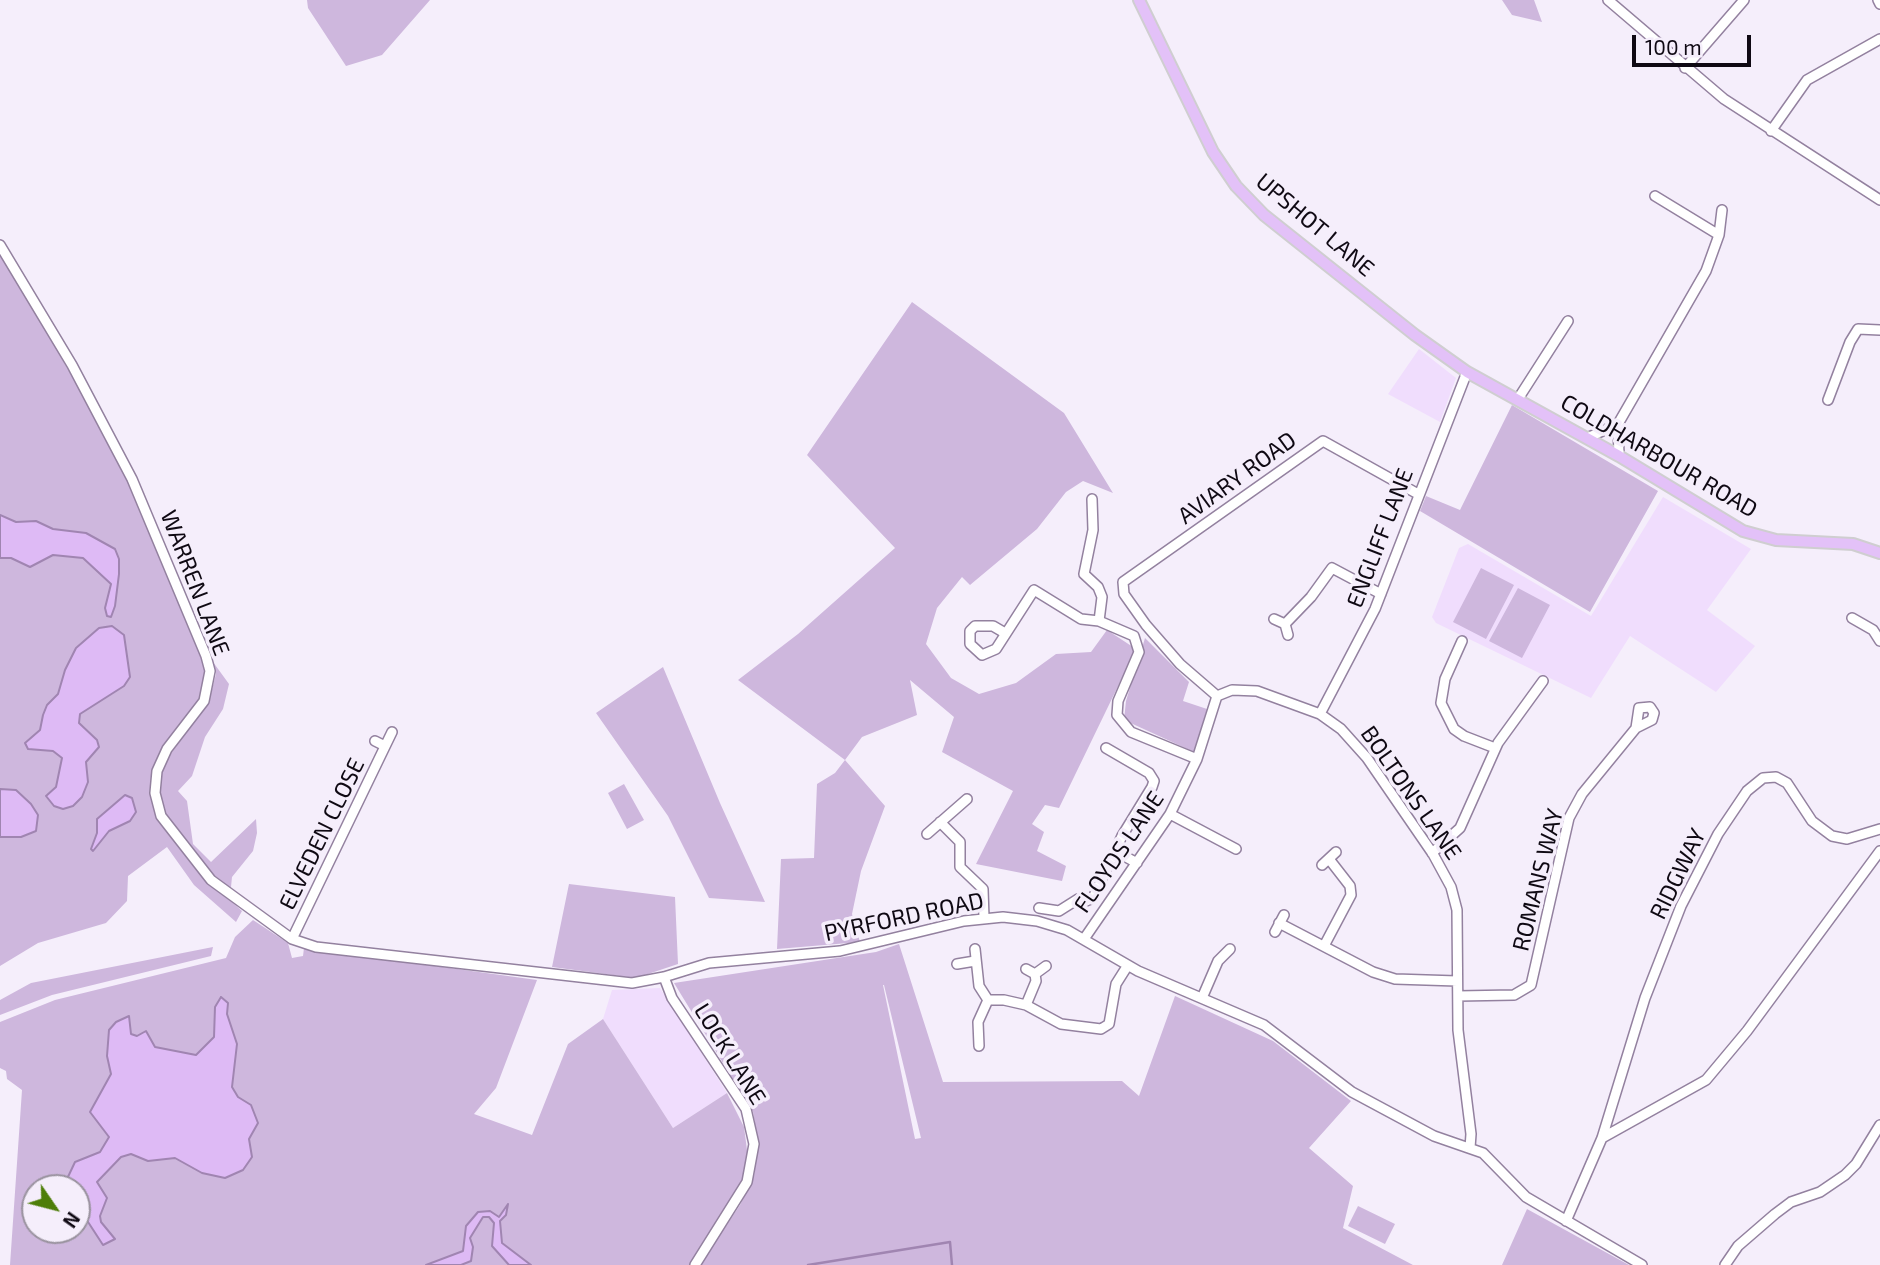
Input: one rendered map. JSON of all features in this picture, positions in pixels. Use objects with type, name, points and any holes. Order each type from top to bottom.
[{"type":"main road","name":"UPSHOT LANE","points":[[1139,0],[1213,152],[1236,186],[1264,215],[1415,335],[1467,372]]},
{"type":"main road","name":"COLDHARBOUR ROAD","points":[[1467,372],[1619,456],[1743,531],[1776,540],[1853,544],[1880,553]]},
{"type":"street","points":[[1608,0],[1685,68],[1771,131],[1880,200]]},
{"type":"street","points":[[1685,68],[1744,0]]},
{"type":"street","points":[[1771,131],[1807,80],[1880,39]]},
{"type":"street","points":[[1655,196],[1719,235]]},
{"type":"street","points":[[1619,456],[1618,424],[1706,271],[1719,235],[1722,210]]},
{"type":"street","name":"WARREN LANE","points":[[0,245],[72,365],[132,479],[206,656],[210,671],[204,701],[167,749],[157,771],[155,793],[161,816],[211,880],[292,939]]},
{"type":"street","points":[[1518,399],[1568,321]]},
{"type":"street","points":[[1828,400],[1850,342],[1858,329],[1880,330]]},
{"type":"street","name":"ENGLIFF LANE","points":[[1320,714],[1381,594],[1467,372]]},
{"type":"street","points":[[1587,438],[1618,424]]},
{"type":"street","name":"AVIARY ROAD","points":[[1217,696],[1171,654],[1132,607],[1121,587],[1135,573],[1199,532],[1323,441],[1418,494]]},
{"type":"street","points":[[1092,499],[1093,530],[1084,574],[1098,587],[1102,597],[1099,621]]},
{"type":"street","points":[[1285,624],[1311,597],[1332,568],[1381,594]]},
{"type":"street","points":[[1004,633],[1034,590],[1082,619],[1099,621],[1134,636],[1139,644],[1139,652],[1118,701],[1117,715],[1121,724],[1131,732],[1197,759]]},
{"type":"street","points":[[1852,618],[1873,630],[1880,640]]},
{"type":"street","points":[[1274,619],[1285,624]]},
{"type":"street","points":[[1285,624],[1288,635]]},
{"type":"street","points":[[1462,649],[1441,693],[1443,712],[1454,729],[1464,736],[1495,748]]},
{"type":"street","points":[[1432,853],[1460,828],[1495,748],[1542,687]]},
{"type":"street","name":"BOLTONS LANE","points":[[1217,696],[1232,690],[1257,691],[1320,714],[1357,744],[1447,876],[1457,910],[1458,1030],[1471,1134],[1470,1148]]},
{"type":"street","name":"FLOYDS LANE","points":[[1084,939],[1170,814],[1197,759],[1217,696]]},
{"type":"street","name":"ROMANS WAY","points":[[1458,996],[1514,995],[1531,985],[1569,818],[1582,794],[1636,728]]},
{"type":"street","name":"ELVEDEN CLOSE","points":[[292,939],[392,732]]},
{"type":"street","name":"ELVEDEN CLOSE","points":[[375,741],[385,746]]},
{"type":"street","points":[[1039,908],[1059,911],[1078,899],[1091,900],[1154,781],[1149,773],[1106,748]]},
{"type":"street","name":"RIDGWAY","points":[[1566,1220],[1602,1138],[1645,998],[1681,906],[1718,834],[1747,791],[1763,778],[1776,777],[1787,783],[1812,821],[1832,836],[1847,839],[1880,830]]},
{"type":"street","points":[[928,834],[967,799]]},
{"type":"street","points":[[1170,814],[1236,849]]},
{"type":"street","points":[[940,822],[960,842],[960,867],[983,889],[984,918]]},
{"type":"street","points":[[1115,851],[1137,863]]},
{"type":"street","points":[[1602,1138],[1706,1080],[1747,1031],[1880,851]]},
{"type":"street","points":[[1324,946],[1351,895],[1350,886],[1329,859]]},
{"type":"street","name":"PYRFORD ROAD","points":[[292,939],[316,947],[625,982],[664,977],[709,963],[840,951],[912,932],[984,918],[1015,917],[1037,921],[1084,939],[1128,965],[1272,1030],[1336,1081],[1434,1136],[1470,1148],[1493,1161],[1518,1192],[1642,1265]]},
{"type":"street","points":[[1279,923],[1373,972],[1395,979],[1457,981]]},
{"type":"street","points":[[1202,998],[1218,961],[1230,948]]},
{"type":"street","points":[[975,949],[979,986],[989,1000],[1026,1005],[1061,1024],[1106,1028],[1116,984],[1128,965]]},
{"type":"street","points":[[957,964],[975,961]]},
{"type":"street","points":[[1026,1005],[1036,981],[1031,972],[1046,966]]},
{"type":"street","name":"LOCK LANE","points":[[664,977],[672,998],[746,1109],[754,1144],[747,1182],[695,1265]]},
{"type":"street","points":[[976,1041],[981,1012],[989,1000]]},
{"type":"street","points":[[1725,1265],[1746,1238],[1791,1202],[1820,1192],[1845,1175],[1856,1164],[1880,1125]]},
{"type":"shaded area","points":[[307,0],[430,0],[382,55],[346,66],[308,8]]},
{"type":"shaded area","points":[[1502,0],[1534,0],[1542,22],[1512,15]]},
{"type":"shaded area","points":[[0,251],[121,462],[193,627],[207,673],[202,697],[156,763],[153,773],[158,818],[200,873],[242,911],[236,922],[194,885],[167,847],[128,876],[127,901],[106,923],[38,943],[0,966]]},
{"type":"shaded area","points":[[912,302],[1064,413],[1113,493],[1083,481],[1066,492],[1037,529],[970,585],[962,577],[937,608],[926,644],[951,678],[979,694],[1016,683],[1056,654],[1091,652],[1107,630],[1136,649],[1059,808],[1045,805],[1032,824],[1044,832],[1037,851],[1066,866],[1062,881],[976,864],[1013,791],[942,752],[954,717],[910,680],[917,715],[862,737],[845,760],[738,680],[798,634],[895,548],[807,455]]},
{"type":"shaded area","points":[[1419,349],[1456,378],[1440,422],[1388,394]]},
{"type":"shaded area","points":[[1512,405],[1658,491],[1590,612],[1420,511],[1426,496],[1460,510]]},
{"type":"shaded area","points":[[1663,497],[1751,549],[1707,610],[1755,646],[1716,692],[1630,636],[1591,698],[1436,623],[1432,617],[1459,548],[1468,544],[1591,616]]},
{"type":"shaded area","points":[[0,515],[16,522],[36,521],[53,529],[86,533],[115,549],[119,559],[119,574],[111,617],[107,616],[105,608],[111,584],[83,558],[53,555],[30,567],[11,558],[0,558]]},
{"type":"shaded area","points":[[1481,568],[1514,585],[1486,639],[1453,622]]},
{"type":"shaded area","points":[[1518,588],[1550,605],[1522,658],[1489,641]]},
{"type":"shaded area","points":[[112,626],[124,635],[130,677],[124,686],[80,714],[79,723],[97,740],[99,747],[86,762],[88,782],[82,797],[73,806],[63,809],[54,806],[46,796],[56,787],[62,758],[53,751],[28,749],[25,743],[40,730],[47,705],[58,694],[65,670],[76,648],[99,628]]},
{"type":"shaded area","points":[[1145,638],[1189,682],[1183,701],[1207,709],[1194,752],[1124,720],[1126,701]]},
{"type":"shaded area","points":[[213,662],[229,684],[223,709],[205,737],[192,776],[178,791],[187,801],[193,844],[211,862],[256,819],[257,833],[253,851],[232,877],[231,887],[223,886],[204,868],[165,814],[159,791],[162,766],[209,701],[216,674]]},
{"type":"shaded area","points":[[663,667],[765,902],[709,898],[668,816],[596,713]]},
{"type":"shaded area","points":[[845,760],[885,806],[861,871],[852,914],[860,942],[777,949],[781,859],[814,858],[817,784],[835,773]]},
{"type":"shaded area","points":[[624,784],[644,820],[627,829],[608,793]]},
{"type":"shaded area","points":[[0,789],[16,790],[31,804],[38,815],[36,831],[21,837],[0,837]]},
{"type":"shaded area","points":[[125,795],[132,798],[136,812],[130,821],[109,831],[93,851],[91,849],[97,833],[97,819]]},
{"type":"shaded area","points":[[569,884],[675,897],[678,964],[636,978],[552,967]]},
{"type":"shaded area","points":[[253,920],[288,943],[292,958],[303,956],[304,948],[537,980],[496,1088],[474,1114],[532,1135],[568,1044],[603,1019],[673,1128],[727,1093],[744,1127],[750,1173],[689,1265],[10,1265],[22,1090],[7,1079],[6,1071],[0,1068],[0,1022],[55,1000],[226,958],[235,937]]},
{"type":"shaded area","points":[[899,944],[943,1082],[1122,1081],[1139,1096],[1175,996],[1273,1041],[1351,1101],[1309,1148],[1353,1186],[1343,1228],[1413,1265],[700,1265],[740,1205],[754,1176],[758,1143],[753,1112],[674,983],[876,952]],"holes":[[[884,985],[921,1138],[915,1139]]]},
{"type":"shaded area","points":[[213,947],[211,956],[52,995],[0,1015],[0,1000],[31,983]]},
{"type":"shaded area","points":[[660,988],[727,1093],[673,1128],[603,1019],[612,990]]},
{"type":"shaded area","points":[[221,997],[228,1003],[227,1014],[237,1044],[232,1087],[238,1097],[251,1105],[258,1123],[249,1139],[252,1157],[243,1170],[225,1178],[202,1173],[175,1158],[148,1161],[131,1154],[121,1157],[97,1182],[107,1198],[100,1216],[101,1222],[115,1239],[103,1245],[91,1227],[91,1174],[69,1174],[75,1162],[100,1152],[109,1137],[90,1112],[111,1074],[107,1056],[109,1030],[116,1022],[129,1016],[131,1034],[137,1036],[146,1031],[155,1047],[196,1055],[214,1037],[215,1007]]},
{"type":"shaded area","points":[[508,1204],[506,1215],[500,1221],[502,1243],[531,1265],[509,1265],[492,1246],[494,1223],[489,1217],[483,1217],[470,1238],[473,1247],[471,1261],[461,1265],[426,1265],[463,1251],[466,1226],[478,1212],[490,1211],[499,1217]]},
{"type":"shaded area","points":[[1358,1206],[1395,1224],[1385,1244],[1348,1226]]},
{"type":"shaded area","points":[[1527,1209],[1629,1265],[1502,1265]]},
{"type":"waterway","points":[[808,1265],[950,1242],[952,1265]]}]
